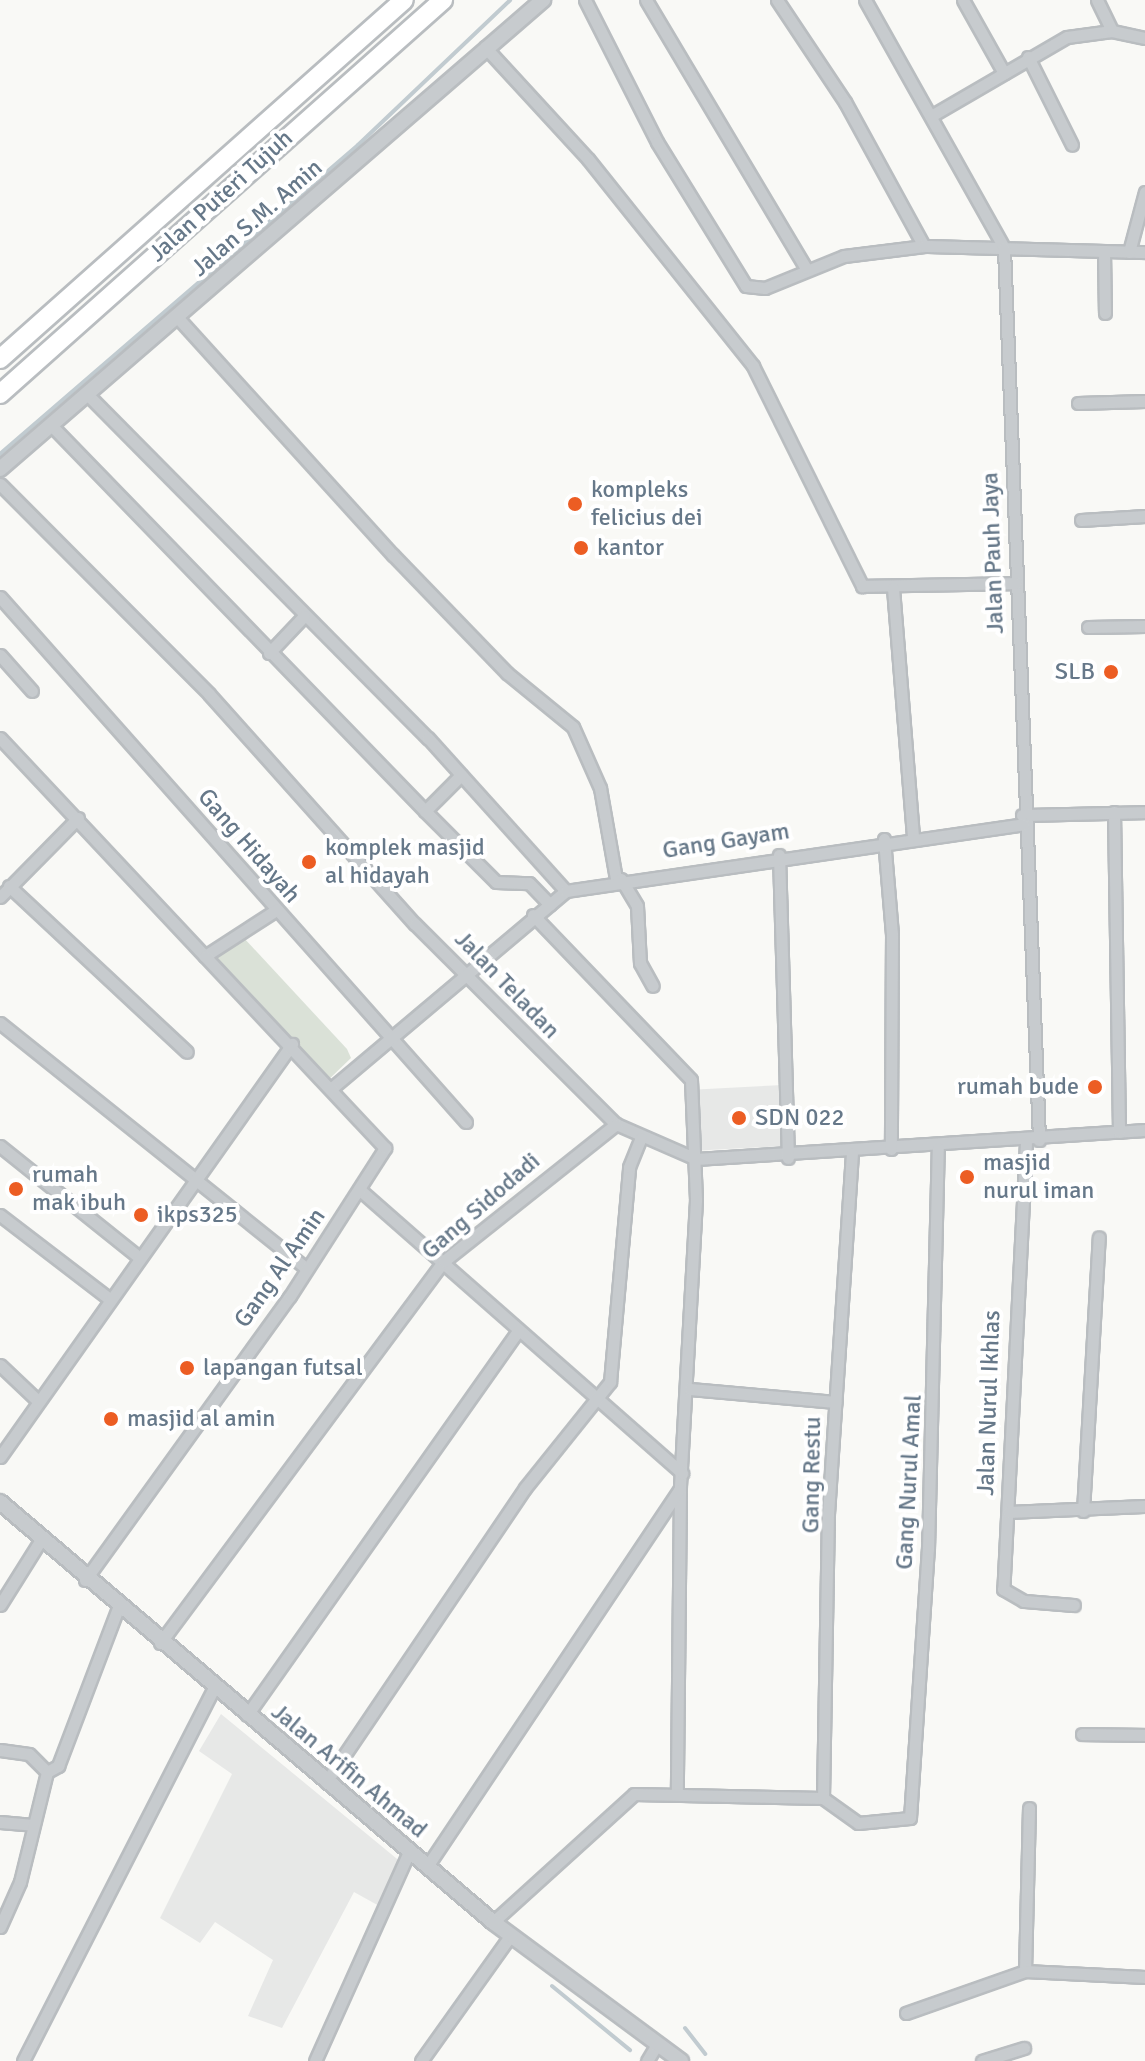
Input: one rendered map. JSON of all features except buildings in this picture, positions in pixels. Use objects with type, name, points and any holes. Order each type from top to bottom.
[{"type":"highway","name":"Jalan Puteri Tujuh","points":[[0,359],[404,0]]},
{"type":"highway","name":"Jalan Puteri Tujuh","points":[[0,394],[443,0]]},
{"type":"street","name":"Jalan S.M. Amin","points":[[0,469],[543,0]]},
{"type":"street","points":[[585,0],[657,142],[746,286],[765,288],[806,268],[924,246],[1145,252]]},
{"type":"street","points":[[646,0],[806,268]]},
{"type":"street","points":[[777,0],[845,102],[924,246]]},
{"type":"street","name":"Jalan Pauh Jaya","points":[[865,0],[1004,248],[1023,820],[1039,1140]]},
{"type":"street","points":[[963,0],[1004,73]]},
{"type":"street","points":[[1097,0],[1112,31]]},
{"type":"street","points":[[931,116],[1067,37],[1112,31],[1145,38]]},
{"type":"street","points":[[485,47],[588,159],[753,366],[862,586],[893,588],[1016,583]]},
{"type":"street","points":[[1028,57],[1072,145]]},
{"type":"street","points":[[1129,252],[1145,192]]},
{"type":"street","points":[[1104,252],[1105,313]]},
{"type":"street","points":[[177,317],[403,565],[507,673],[573,727],[600,788],[618,879],[637,906],[640,963],[653,986]]},
{"type":"street","points":[[87,394],[461,775],[566,891]]},
{"type":"street","points":[[1078,403],[1145,401]]},
{"type":"street","points":[[51,425],[269,653],[496,882],[529,883],[550,905]]},
{"type":"street","name":"Jalan Teladan","points":[[0,484],[209,694],[465,971],[616,1124],[641,1138],[696,1159],[852,1154],[1145,1130]]},
{"type":"street","points":[[1081,520],[1145,516]]},
{"type":"street","points":[[893,588],[913,835]]},
{"type":"street","name":"Gang Hidayah","points":[[0,597],[276,910],[393,1034],[466,1122]]},
{"type":"street","points":[[269,653],[304,616]]},
{"type":"street","points":[[1088,627],[1145,626]]},
{"type":"street","points":[[0,655],[32,691]]},
{"type":"street","points":[[0,738],[333,1087]]},
{"type":"street","points":[[425,811],[461,775]]},
{"type":"street","points":[[1114,812],[1119,1132]]},
{"type":"street","name":"Gang Gayam","points":[[333,1087],[465,971],[566,891],[618,879],[913,835],[1023,820],[1145,812]]},
{"type":"street","points":[[0,897],[78,818]]},
{"type":"street","points":[[884,839],[892,934],[891,1149]]},
{"type":"street","points":[[779,855],[788,1158]]},
{"type":"street","points":[[9,886],[187,1052]]},
{"type":"street","points":[[205,956],[276,910]]},
{"type":"street","points":[[533,915],[691,1080],[696,1159],[690,1389],[680,1490],[677,1793]]},
{"type":"street","points":[[0,1023],[196,1176],[307,1269]]},
{"type":"street","points":[[0,1457],[136,1255],[292,1044]]},
{"type":"street","name":"Gang Al Amin","points":[[85,1580],[307,1269],[385,1148],[377,1134],[333,1087]]},
{"type":"street","name":"Gang Sidodadi","points":[[160,1643],[444,1261],[616,1124]]},
{"type":"street","points":[[326,1782],[525,1488],[616,1370],[629,1167],[641,1138]]},
{"type":"street","name":"Jalan Nurul Ikhlas","points":[[1026,1142],[1006,1597],[1074,1605]]},
{"type":"street","points":[[0,1146],[136,1255]]},
{"type":"street","name":"Gang Nurul Amal","points":[[823,1798],[858,1823],[910,1818],[928,1549],[938,1148]]},
{"type":"street","name":"Gang Restu","points":[[823,1798],[835,1402],[852,1154]]},
{"type":"street","points":[[360,1190],[682,1473]]},
{"type":"street","points":[[0,1215],[107,1297]]},
{"type":"street","points":[[1083,1511],[1099,1237]]},
{"type":"street","points":[[247,1715],[519,1330]]},
{"type":"street","points":[[0,1365],[38,1401]]},
{"type":"street","points":[[690,1389],[835,1402]]},
{"type":"street","points":[[428,1865],[680,1490]]},
{"type":"street","name":"Jalan Arifin Ahmad","points":[[0,1502],[85,1580],[493,1922],[681,2061]]},
{"type":"street","points":[[1008,1512],[1145,1506]]},
{"type":"street","points":[[0,1605],[42,1538]]},
{"type":"street","points":[[0,1927],[47,1772],[58,1766],[118,1608]]},
{"type":"street","points":[[23,2061],[214,1688]]},
{"type":"street","points":[[1082,1734],[1145,1735]]},
{"type":"street","points":[[0,1750],[29,1754],[47,1772]]},
{"type":"street","points":[[493,1922],[619,1803],[634,1794],[823,1798]]},
{"type":"street","points":[[1025,1971],[1029,1808]]},
{"type":"street","points":[[0,1822],[33,1825]]},
{"type":"street","points":[[315,2061],[410,1850]]},
{"type":"street","points":[[421,2061],[511,1935]]},
{"type":"street","points":[[906,2013],[1025,1971],[1145,1977]]},
{"type":"street","points":[[647,2061],[658,2043]]},
{"type":"street","points":[[982,2061],[1024,2048]]},
{"type":"shaded area","points":[[243,937],[347,1049],[351,1058],[323,1085],[206,958]]},
{"type":"shaded area","name":"SDN 022","points":[[783,1085],[786,1146],[695,1151],[692,1090]]},
{"type":"shaded area","points":[[221,1714],[402,1863],[381,1907],[354,1892],[282,2028],[248,2016],[273,1960],[215,1922],[200,1943],[160,1918],[232,1774],[199,1751]]},
{"type":"waterway","points":[[0,454],[358,145],[510,0]]},
{"type":"waterway","points":[[552,1986],[630,2050]]},
{"type":"waterway","points":[[685,2028],[705,2054]]},
{"type":"place","name":"kompleks felicius dei","points":[[575,504]]},
{"type":"place","name":"kantor","points":[[581,548]]},
{"type":"place","name":"SLB","points":[[1111,672]]},
{"type":"place","name":"komplek masjid al hidayah","points":[[309,862]]},
{"type":"place","name":"rumah bude","points":[[1095,1087]]},
{"type":"place","name":"SDN 022","points":[[739,1118]]},
{"type":"place","name":"masjid nurul iman","points":[[967,1177]]},
{"type":"place","name":"rumah mak ibuh","points":[[16,1189]]},
{"type":"place","name":"ikps325","points":[[141,1215]]},
{"type":"place","name":"lapangan futsal","points":[[187,1368]]},
{"type":"place","name":"masjid al amin","points":[[111,1419]]}]
